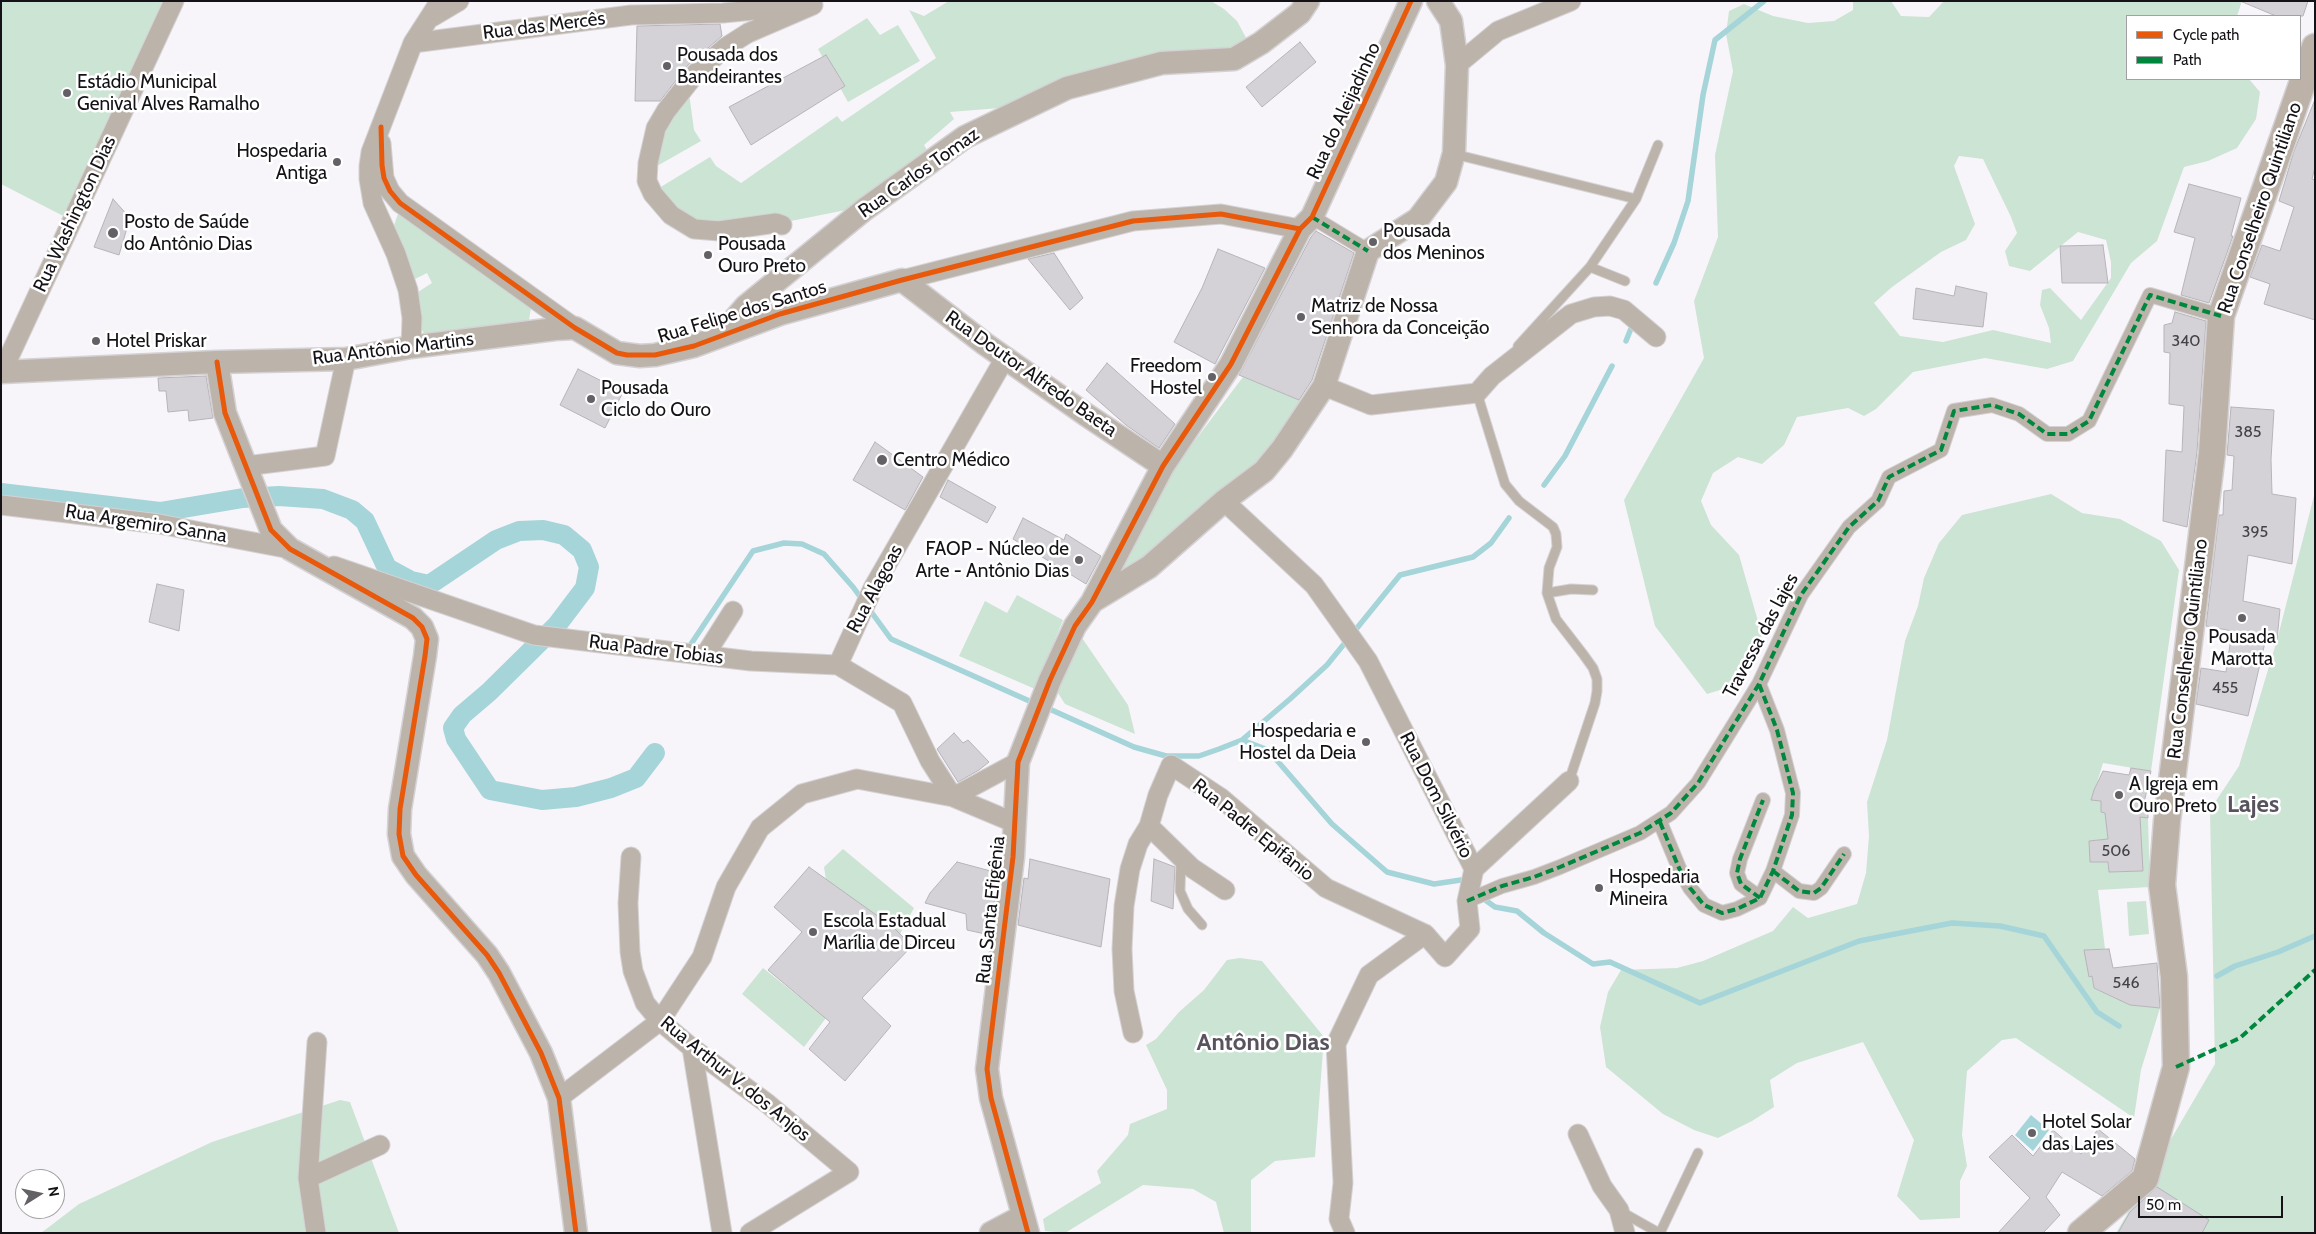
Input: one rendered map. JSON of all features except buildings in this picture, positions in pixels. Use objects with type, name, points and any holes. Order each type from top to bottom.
[{"type":"main road","name":"Rua Conselheiro Quintiliano","points":[[2080,1233],[2144,1179],[2176,1067],[2174,977],[2162,885],[2167,821],[2212,453],[2221,316],[2315,47]]},
{"type":"street","name":"Rua Washington Dias","points":[[2,372],[174,1]]},
{"type":"street","points":[[411,347],[412,318],[408,290],[370,192],[371,152],[413,43],[440,1]]},
{"type":"street","points":[[427,21],[459,1]]},
{"type":"street","name":"Rua Carlos Tomaz","points":[[721,335],[746,306],[865,209],[965,137],[1067,88],[1162,64],[1234,59],[1261,43],[1300,13],[1308,1]]},
{"type":"street","name":"Rua do Aleijadinho","points":[[1092,602],[1163,466],[1231,364],[1306,223],[1411,1]]},
{"type":"street","points":[[1092,602],[1149,567],[1224,500],[1264,471],[1282,449],[1324,386],[1368,251],[1418,219],[1446,182],[1454,154],[1456,65],[1451,21],[1438,1]]},
{"type":"street","points":[[1456,65],[1498,31],[1571,1]]},
{"type":"street","points":[[782,225],[776,223],[719,232],[694,228],[671,214],[657,200],[647,181],[648,163],[656,128],[666,111],[696,73],[726,48],[748,33],[819,3]]},
{"type":"street","name":"Rua das Mercês","points":[[413,43],[631,15],[723,13],[819,3]]},
{"type":"street","name":"Rua Felipe dos Santos","points":[[381,127],[384,178],[390,191],[400,203],[575,328],[617,353],[640,356],[655,355],[694,346],[780,314],[902,280],[1133,221],[1221,214],[1306,223]]},
{"type":"street","points":[[1306,223],[1368,251]]},
{"type":"street","name":"Rua Doutor Alfredo Baeta","points":[[902,280],[1005,358],[1163,466]]},
{"type":"street","name":"Travessa das lajes","points":[[1467,901],[1502,886],[1560,867],[1640,833],[1660,822],[1671,813],[1698,783],[1759,684],[1801,596],[1849,527],[1878,501],[1889,477],[1941,450],[1954,411],[1992,405],[2019,414],[2047,434],[2068,434],[2089,421],[2150,295],[2221,316]]},
{"type":"street","points":[[1324,386],[1371,405],[1477,393],[1492,376],[1571,314],[1594,307],[1610,306],[1624,310],[1656,337]]},
{"type":"street","name":"Rua Antônio Martins","points":[[2,372],[217,362],[346,359],[411,347],[555,328],[575,328]]},
{"type":"street","name":"Rua Alagoas","points":[[838,665],[873,588],[1005,358]]},
{"type":"street","points":[[246,466],[325,456],[346,359]]},
{"type":"street","points":[[217,362],[225,413],[272,530],[298,553],[413,618],[422,627],[427,639],[400,809],[399,834],[403,856],[416,875],[487,955],[499,973],[541,1053],[559,1098],[576,1233]]},
{"type":"street","name":"Rua Dom Silvério","points":[[1224,500],[1314,585],[1368,661],[1474,869],[1467,901],[1470,929],[1445,957],[1425,934]]},
{"type":"street","name":"Rua Argemiro Sanna","points":[[1,505],[159,524],[298,553]]},
{"type":"street","name":"Rua Padre Tobias","points":[[298,553],[534,635],[751,661],[838,665],[902,703],[930,761],[953,797]]},
{"type":"street","name":"Rua Santa Efigênia","points":[[1026,1225],[991,1098],[987,1069],[1013,857],[1018,762],[1074,626],[1092,602]]},
{"type":"street","points":[[705,656],[733,611]]},
{"type":"street","points":[[1660,822],[1690,888],[1704,905],[1722,913],[1760,898],[1773,871],[1792,814],[1793,793],[1777,730],[1759,684]]},
{"type":"street","points":[[953,797],[1018,762]]},
{"type":"street","name":"Rua Padre Epifânio","points":[[1133,1033],[1124,982],[1122,949],[1124,906],[1130,869],[1138,844],[1149,826],[1158,795],[1171,766],[1221,798],[1326,888],[1425,934]]},
{"type":"street","points":[[559,1098],[660,1021],[702,957],[726,887],[760,828],[802,794],[857,779],[953,797],[1015,823]]},
{"type":"street","points":[[1474,869],[1569,781]]},
{"type":"street","points":[[1760,898],[1740,884],[1737,873],[1740,859],[1763,800]]},
{"type":"street","points":[[1149,826],[1203,877],[1225,890]]},
{"type":"street","points":[[1773,871],[1799,892],[1814,892],[1821,888],[1844,854]]},
{"type":"street","name":"Rua Arthur V. dos Anjos","points":[[631,857],[628,926],[633,971],[645,1003],[660,1021],[692,1048],[768,1104],[849,1172],[750,1233]]},
{"type":"street","points":[[1345,1233],[1339,1219],[1343,1183],[1336,1044],[1369,975],[1425,934]]},
{"type":"street","points":[[316,1233],[308,1178],[317,1042]]},
{"type":"street","points":[[692,1048],[722,1233]]},
{"type":"street","points":[[1578,1134],[1602,1186],[1619,1210],[1625,1233]]},
{"type":"street","points":[[308,1178],[380,1145]]},
{"type":"street","points":[[991,1233],[1026,1225]]},
{"type":"lane","points":[[1492,376],[1590,267],[1636,199],[1658,145]]},
{"type":"lane","points":[[1454,154],[1636,199]]},
{"type":"lane","points":[[1590,267],[1625,281]]},
{"type":"lane","points":[[1477,393],[1505,484],[1519,501],[1552,527],[1556,534],[1557,547],[1549,568],[1547,593],[1556,619],[1584,654],[1593,668],[1597,679],[1598,691],[1595,703],[1569,781]]},
{"type":"lane","points":[[1547,593],[1571,589],[1593,590]]},
{"type":"lane","points":[[1182,858],[1179,881],[1180,891],[1188,909],[1202,925]]},
{"type":"lane","points":[[1619,1210],[1660,1233],[1698,1153]]},
{"type":"green space","name":"Estádio Municipal Genival Alves Ramalho","points":[[1,1],[174,1],[75,222],[1,184]]},
{"type":"green space","points":[[949,1],[1211,1],[1224,9],[1237,21],[1250,45],[1025,106],[950,112],[954,119],[924,145],[927,150],[911,169],[851,209],[786,222],[712,226],[682,214],[659,188],[710,157],[716,166],[741,183],[837,116],[842,122],[936,58],[909,10],[924,16]]},
{"type":"green space","points":[[1853,1],[1891,1],[1901,16],[1929,17],[1944,1],[2242,1],[2237,15],[2126,15],[2126,80],[2250,80],[2260,92],[2256,119],[2237,148],[2208,161],[2184,167],[2157,241],[2131,263],[2073,361],[2047,369],[1985,358],[1913,372],[1876,409],[1864,416],[1848,408],[1797,417],[1784,445],[1762,464],[1738,457],[1713,473],[1701,501],[1711,525],[1739,555],[1762,635],[1736,685],[1707,694],[1655,626],[1624,500],[1704,358],[1694,301],[1718,237],[1715,155],[1733,71],[1726,34],[1729,11],[1744,4],[1773,16],[1808,23],[1834,21],[1853,10]],"holes":[[[1959,156],[1983,159],[2017,233],[2005,251],[2009,266],[2030,271],[2078,232],[2106,240],[2111,262],[2111,278],[2081,320],[2050,288],[2042,290],[2040,305],[2049,328],[2051,343],[1993,330],[1943,342],[1900,336],[1874,303],[1892,287],[1941,252],[1966,240],[1975,224],[1954,166]]]},
{"type":"green space","points":[[867,18],[880,35],[898,25],[920,61],[848,102],[818,49]]},
{"type":"green space","points":[[689,93],[694,130],[701,141],[657,166],[657,154],[663,130]]},
{"type":"green space","points":[[399,211],[444,241],[531,308],[529,320],[427,335],[424,333],[421,329],[418,292],[432,283],[427,273],[413,280],[393,228]]},
{"type":"green space","points":[[1243,377],[1304,402],[1284,441],[1230,495],[1119,576],[1125,555],[1172,471]]},
{"type":"green space","points":[[2315,492],[2315,1233],[2116,1233],[2215,1064],[2210,810],[2239,766],[2277,640]]},
{"type":"green space","points":[[2051,494],[2082,513],[2120,519],[2161,541],[2179,570],[2151,771],[2103,763],[2092,799],[2101,801],[2101,812],[2148,818],[2150,887],[2098,890],[2105,949],[2085,950],[2089,977],[2092,976],[2094,988],[2130,1005],[2160,1008],[2141,1070],[2134,1118],[2016,1038],[2002,1040],[1967,1071],[1962,1135],[1967,1166],[1960,1181],[1960,1218],[1920,1220],[1897,1196],[1914,1140],[1863,1042],[1797,1063],[1770,1080],[1774,1107],[1752,1121],[1718,1138],[1694,1130],[1663,1114],[1606,1067],[1600,1027],[1608,992],[1621,970],[1677,968],[1703,961],[1773,931],[1793,907],[1808,918],[1857,904],[1866,873],[1869,836],[1867,802],[1887,740],[1905,641],[1918,606],[1924,578],[1939,543],[1962,515]],"holes":[[[2107,830],[2143,871],[2109,872],[2108,862],[2090,862],[2089,841],[2108,839]]]},
{"type":"green space","points":[[1017,595],[1063,620],[1035,689],[959,656],[985,601],[1007,613]]},
{"type":"green space","points":[[1080,635],[1128,705],[1135,734],[1065,704],[1058,693]]},
{"type":"green space","points":[[843,849],[914,908],[900,934],[826,880],[824,867]]},
{"type":"green space","points":[[2146,901],[2149,934],[2129,936],[2127,902]]},
{"type":"green space","points":[[1240,958],[1262,961],[1324,1037],[1315,1157],[1275,1161],[1251,1180],[1251,1233],[1224,1233],[1216,1202],[1193,1189],[1143,1185],[1065,1233],[1045,1231],[1043,1219],[1101,1183],[1097,1171],[1128,1135],[1130,1124],[1167,1109],[1167,1090],[1146,1045],[1156,1039],[1179,1012],[1204,990],[1227,960]]},
{"type":"green space","points":[[763,968],[826,1018],[804,1047],[742,994]]},
{"type":"green space","points":[[340,1100],[350,1102],[399,1233],[41,1233],[59,1219],[65,1219],[65,1215],[79,1204],[212,1142]]},
{"type":"water","name":"Hotel Solar das Lajes","points":[[2031,1115],[2049,1130],[2033,1151],[2015,1135]]},
{"type":"waterway","points":[[1656,283],[1674,243],[1688,201],[1703,95],[1715,40],[1764,1]]},
{"type":"waterway","points":[[1626,341],[1632,326]]},
{"type":"waterway","points":[[1544,485],[1565,456],[1612,366]]},
{"type":"waterway","points":[[1,493],[160,512],[243,498],[279,496],[323,499],[352,510],[365,521],[387,568],[411,581],[429,585],[496,540],[519,531],[543,530],[564,535],[582,550],[589,567],[585,588],[557,625],[489,692],[462,715],[453,728],[456,739],[490,790],[542,800],[576,797],[611,788],[636,778],[655,753]]},
{"type":"waterway","points":[[1045,707],[1134,747],[1166,756],[1199,756],[1242,740],[1327,665],[1400,575],[1473,557],[1491,543],[1509,518]]},
{"type":"waterway","points":[[691,644],[753,551],[784,543],[802,544],[824,554],[853,587],[891,639],[1036,704]]},
{"type":"waterway","points":[[1242,740],[1268,750],[1332,824],[1387,872],[1434,884],[1461,880],[1466,884]]},
{"type":"waterway","points":[[1481,897],[1495,907],[1517,911],[1544,933],[1593,964],[1610,962],[1700,1003],[1859,941],[1952,923],[2000,926],[2044,936],[2097,1012],[2119,1026]]},
{"type":"waterway","points":[[2217,976],[2235,966],[2278,952],[2315,936]]},
{"type":"marked path","points":[[1312,217],[1368,251]]},
{"type":"marked path","points":[[1467,901],[1502,886],[1560,867],[1640,833],[1671,813],[1698,783],[1759,684],[1801,595],[1849,527],[1878,501],[1889,477],[1941,450],[1954,411],[1992,405],[2019,414],[2047,434],[2068,434],[2089,421],[2150,295],[2221,316]]},
{"type":"marked path","points":[[1660,822],[1679,868],[1690,888],[1704,905],[1722,913],[1737,909],[1760,898],[1773,871],[1792,815],[1793,793],[1777,730],[1759,684]]},
{"type":"marked path","points":[[1760,898],[1741,884],[1737,873],[1740,859],[1763,800]]},
{"type":"marked path","points":[[1773,871],[1799,891],[1814,893],[1821,888],[1844,854]]},
{"type":"marked path","points":[[2176,1067],[2240,1038],[2315,970]]},
{"type":"cycle path","points":[[1028,1233],[991,1098],[987,1069],[1013,857],[1018,762],[1050,680],[1075,626],[1092,602],[1163,466],[1231,364],[1300,229],[1312,217],[1411,1]]},
{"type":"cycle path","points":[[381,127],[384,178],[390,191],[400,203],[575,328],[617,353],[627,355],[655,355],[694,346],[780,314],[902,280],[1133,221],[1221,214],[1300,229]]},
{"type":"cycle path","points":[[217,362],[225,413],[271,530],[290,549],[413,618],[422,627],[427,639],[400,809],[399,834],[403,856],[416,875],[487,955],[499,973],[541,1053],[559,1098],[576,1233]]},
{"type":"place","name":"Pousada dos Bandeirantes","points":[[667,66]]},
{"type":"place","name":"Estádio Municipal Genival Alves Ramalho","points":[[67,93]]},
{"type":"place","name":"Hospedaria Antiga","points":[[337,162]]},
{"type":"place","name":"Posto de Saúde do Antônio Dias","points":[[113,233]]},
{"type":"place","name":"Pousada dos Meninos","points":[[1373,242]]},
{"type":"place","name":"Pousada Ouro Preto","points":[[708,255]]},
{"type":"place","name":"Matriz de Nossa Senhora da Conceição","points":[[1301,317]]},
{"type":"place","name":"Hotel Priskar","points":[[96,341]]},
{"type":"place","name":"Freedom Hostel","points":[[1212,377]]},
{"type":"place","name":"Pousada Ciclo do Ouro","points":[[591,399]]},
{"type":"place","name":"Centro Médico","points":[[882,460]]},
{"type":"place","name":"FAOP - Núcleo de Arte - Antônio Dias","points":[[1079,560]]},
{"type":"place","name":"Pousada Marotta","points":[[2242,618]]},
{"type":"place","name":"Hospedaria e Hostel da Deia","points":[[1366,742]]},
{"type":"place","name":"A Igreja em Ouro Preto","points":[[2119,795]]},
{"type":"place","name":"Hospedaria Mineira","points":[[1599,888]]},
{"type":"place","name":"Escola Estadual Marília de Dirceu","points":[[813,932]]},
{"type":"place","name":"Hotel Solar das Lajes","points":[[2032,1133]]},
{"type":"district","name":"Lajes","points":[[2253,805]]},
{"type":"district","name":"Antônio Dias","points":[[1263,1043]]}]
